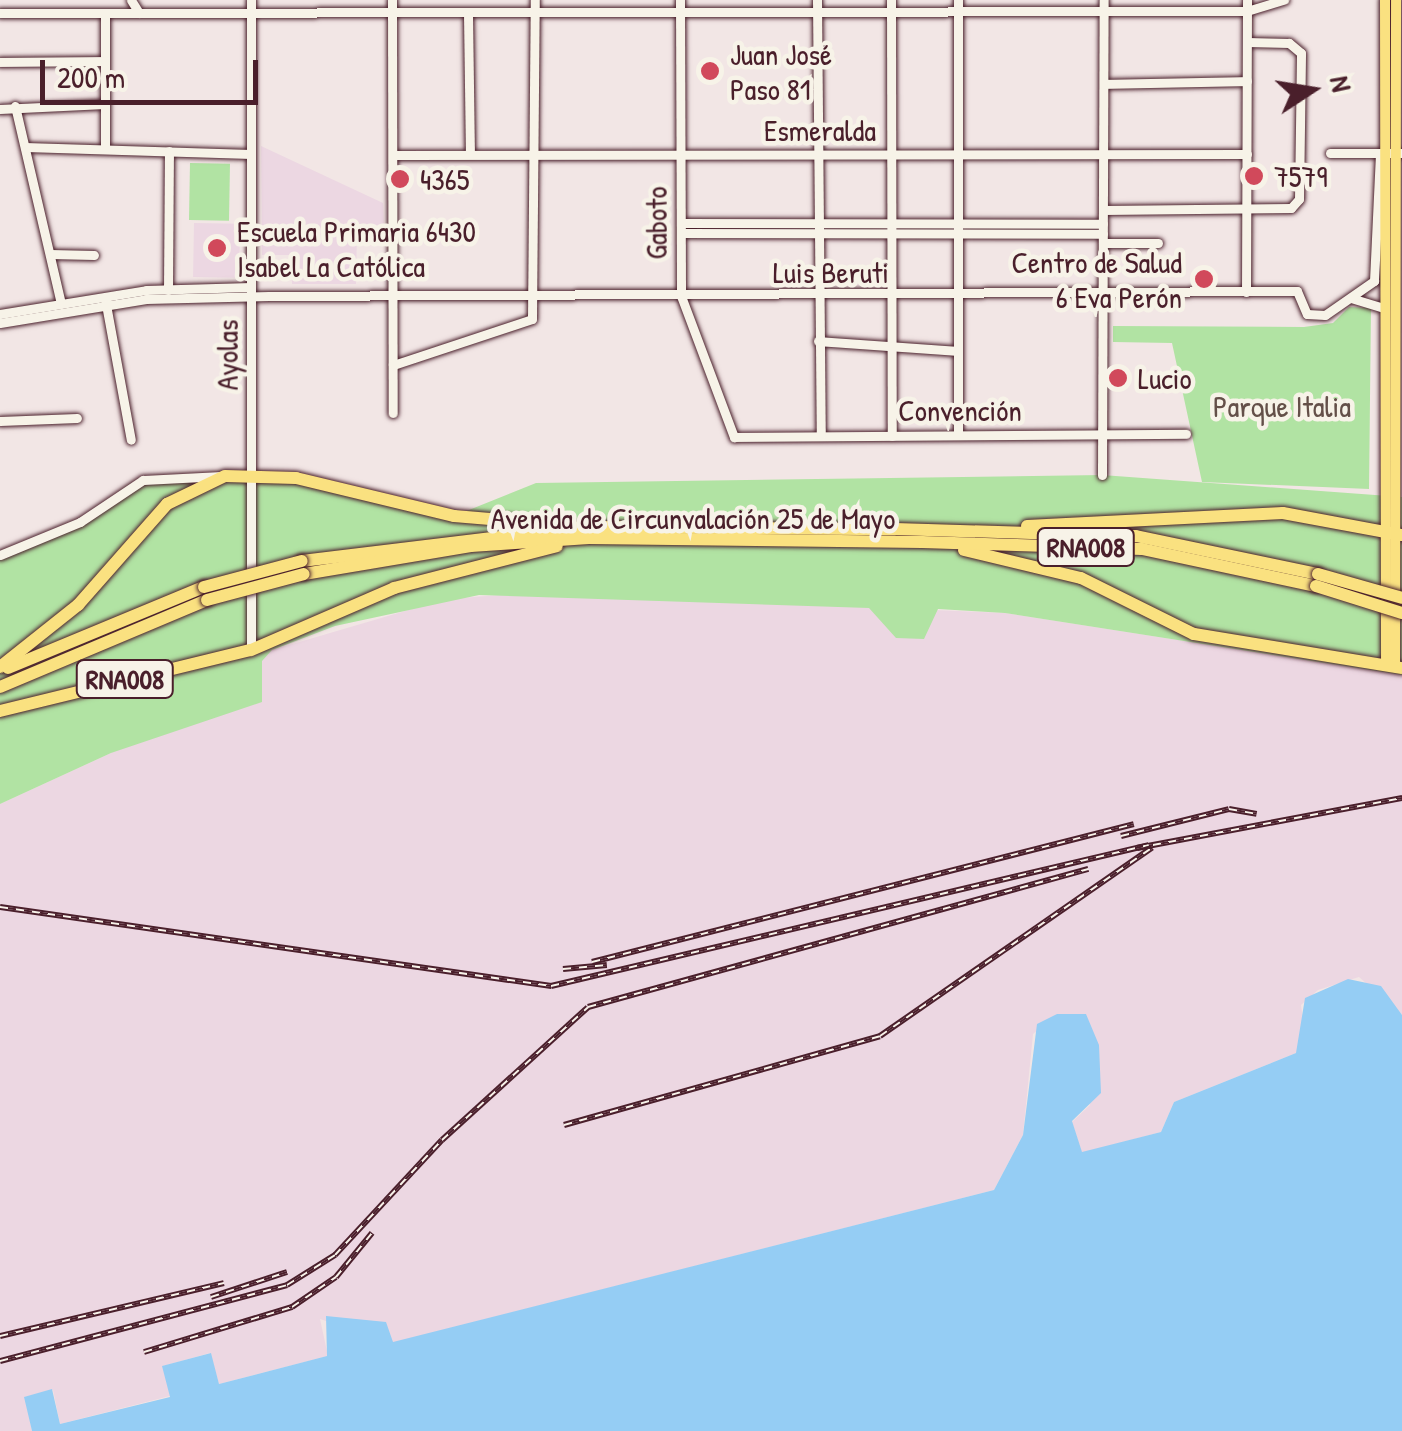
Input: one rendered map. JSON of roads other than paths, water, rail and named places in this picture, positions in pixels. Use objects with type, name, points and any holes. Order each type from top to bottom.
[{"type":"highway","points":[[0,670],[78,605],[167,504],[225,476],[252,476]]},
{"type":"highway","name":"RNA008","points":[[252,476],[454,516],[587,533]]},
{"type":"highway","points":[[946,530],[1282,513],[1394,532]]},
{"type":"highway","name":"Avenida de Circunvalación 25 de Mayo","points":[[0,670],[206,593],[303,567],[587,533],[946,530],[1136,536],[1402,598]]},
{"type":"highway","points":[[251,650],[423,578],[587,533]]},
{"type":"highway","name":"Avenida de Circunvalación 25 de Mayo","points":[[587,533],[1142,549],[1252,563]]},
{"type":"highway","name":"RNA008","points":[[922,542],[1081,578],[1194,634],[1393,667]]},
{"type":"highway","name":"Avenida de Circunvalación 25 de Mayo","points":[[1317,580],[1402,613]]},
{"type":"highway","name":"Avenida de Circunvalación 25 de Mayo","points":[[0,687],[206,593]]},
{"type":"highway","name":"RNA008","points":[[0,711],[251,650]]},
{"type":"main road","points":[[1393,6],[1393,667]]},
{"type":"main road","points":[[1391,153],[1384,308],[1394,532]]},
{"type":"street","points":[[131,0],[139,13]]},
{"type":"street","name":"Ayolas","points":[[251,0],[251,650]]},
{"type":"street","points":[[392,0],[393,413]]},
{"type":"street","points":[[393,365],[532,318],[537,298],[535,0]]},
{"type":"street","points":[[610,0],[610,13]]},
{"type":"street","name":"Gaboto","points":[[680,0],[681,296],[734,437]]},
{"type":"street","points":[[0,13],[610,13],[891,5],[1247,5],[1284,0]]},
{"type":"street","points":[[891,5],[892,436]]},
{"type":"street","points":[[958,5],[958,435]]},
{"type":"street","points":[[1102,474],[1104,5]]},
{"type":"street","points":[[1246,292],[1247,5]]},
{"type":"street","points":[[817,6],[817,298],[822,436]]},
{"type":"street","points":[[105,13],[106,149]]},
{"type":"street","points":[[468,14],[470,154]]},
{"type":"street","points":[[1103,210],[1291,208],[1299,199],[1301,53],[1289,43],[1246,42]]},
{"type":"street","points":[[0,62],[105,60]]},
{"type":"street","points":[[1104,84],[1246,82]]},
{"type":"street","points":[[0,110],[15,106],[105,104]]},
{"type":"street","points":[[15,106],[61,304]]},
{"type":"street","points":[[25,147],[252,154]]},
{"type":"street","points":[[168,290],[169,151]]},
{"type":"street","points":[[1330,153],[1391,153]]},
{"type":"street","name":"Luis Beruti","points":[[252,292],[393,297],[817,298],[1298,291],[1307,314],[1326,314],[1344,297],[1374,282],[1391,153]]},
{"type":"street","name":"Esmeralda","points":[[393,155],[1246,154]]},
{"type":"street","points":[[682,228],[958,229],[1103,234],[1158,244]]},
{"type":"street","points":[[50,254],[94,254]]},
{"type":"street","points":[[0,322],[168,290],[252,292]]},
{"type":"street","points":[[0,314],[106,300],[252,292]]},
{"type":"street","points":[[1344,297],[1384,308]]},
{"type":"street","points":[[106,300],[131,440]]},
{"type":"street","points":[[818,341],[892,343],[958,351]]},
{"type":"street","points":[[0,420],[78,418]]},
{"type":"street","name":"Convención","points":[[734,437],[1186,434]]},
{"type":"street","points":[[0,555],[80,522],[143,480],[225,476]]},
{"type":"water","points":[[1348,979],[1381,986],[1402,1015],[1402,1431],[32,1431],[24,1397],[52,1389],[60,1424],[170,1397],[162,1366],[211,1353],[219,1384],[327,1356],[326,1316],[386,1322],[393,1342],[994,1190],[1023,1135],[1037,1024],[1057,1014],[1086,1014],[1099,1045],[1101,1093],[1072,1121],[1082,1152],[1161,1132],[1174,1102],[1296,1053],[1305,998]]},
{"type":"railway","points":[[1137,848],[1402,798]]},
{"type":"railway","points":[[1121,836],[1229,809],[1257,814]]},
{"type":"railway","points":[[592,962],[1134,824]]},
{"type":"railway","points":[[0,907],[551,986],[1149,845]]},
{"type":"railway","points":[[564,1125],[880,1036],[1152,848]]},
{"type":"railway","points":[[0,1361],[287,1285],[335,1255],[442,1140],[588,1007],[1088,869]]},
{"type":"railway","points":[[563,969],[607,965]]},
{"type":"railway","points":[[144,1352],[292,1307],[336,1277],[372,1233]]},
{"type":"railway","points":[[211,1297],[287,1272]]},
{"type":"railway","points":[[0,1336],[224,1283]]},
{"type":"place","name":"Juan José Paso 81","points":[[710,71]]},
{"type":"place","name":"7579","points":[[1254,176]]},
{"type":"place","name":"4365","points":[[400,179]]},
{"type":"place","name":"Escuela Primaria 6430 Isabel La Católica","points":[[217,248]]},
{"type":"place","name":"Centro de Salud 6 Eva Perón","points":[[1204,279]]},
{"type":"place","name":"Lucio","points":[[1118,378]]},
{"type":"park label","name":"Parque Italia","points":[[1282,406]]}]
